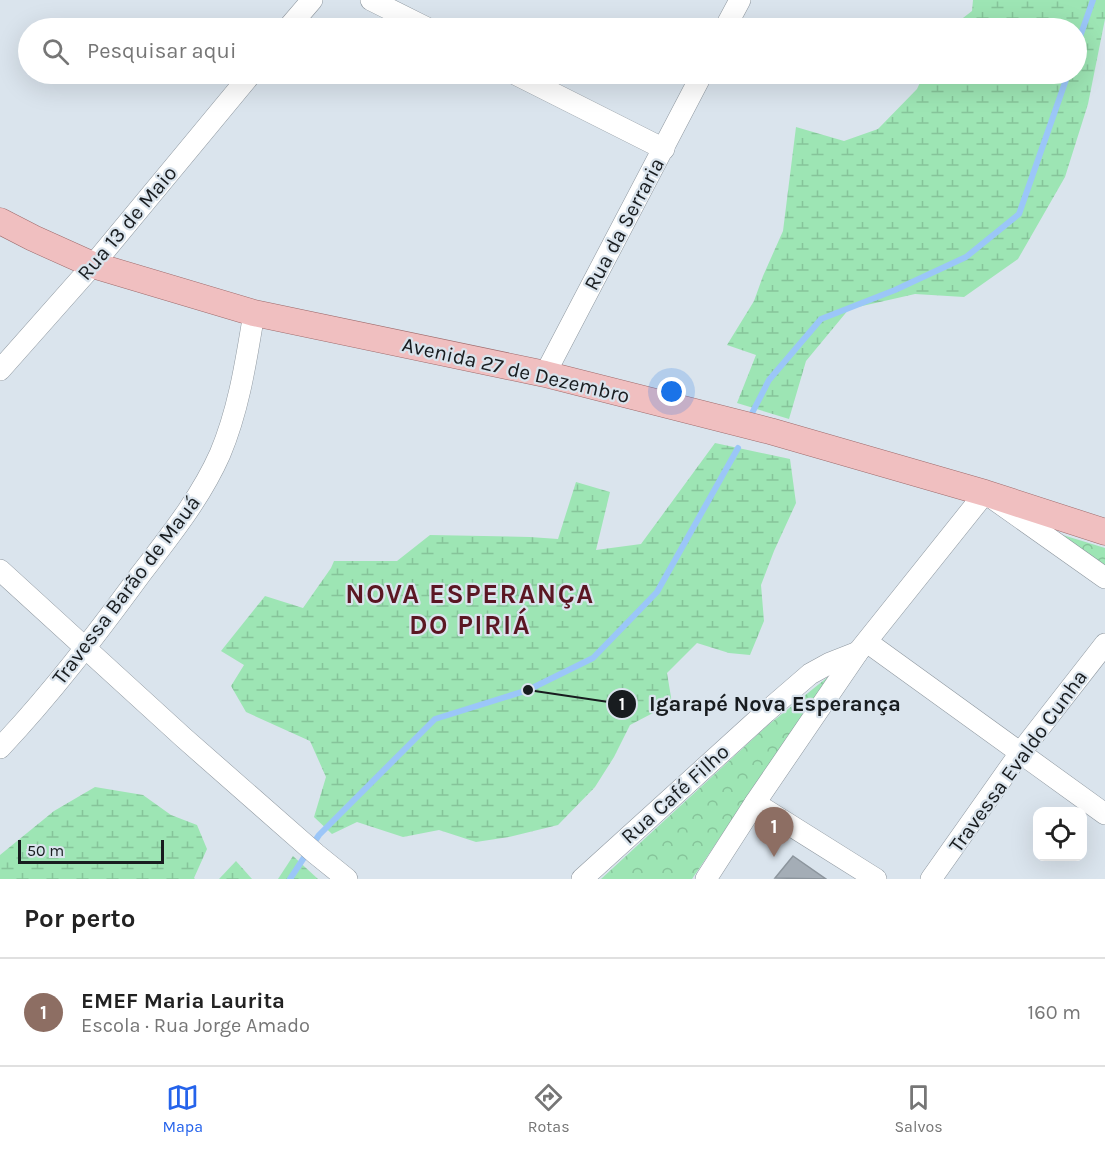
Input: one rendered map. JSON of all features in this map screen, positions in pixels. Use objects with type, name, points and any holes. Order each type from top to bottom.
[{"type":"main road","name":"Avenida 27 de Dezembro","points":[[0,221],[93,265],[254,313],[545,374],[770,431],[986,493],[1105,532]]},
{"type":"street","points":[[297,18],[312,0]]},
{"type":"street","points":[[371,0],[407,18]]},
{"type":"street","points":[[730,18],[740,0]]},
{"type":"street","name":"Rua 13 de Maio","points":[[0,370],[93,265],[243,84]]},
{"type":"street","points":[[535,84],[664,149]]},
{"type":"street","name":"Rua da Serraria","points":[[545,374],[697,84]]},
{"type":"street","name":"Travessa Barão de Mauá","points":[[0,748],[23,724],[85,647],[191,507],[219,455],[235,412],[254,313]]},
{"type":"street","points":[[705,879],[862,647],[986,493],[1105,578]]},
{"type":"street","points":[[0,570],[184,738],[316,855],[347,879]]},
{"type":"street","name":"Travessa Evaldo Cunha","points":[[931,879],[1020,753],[1105,644]]},
{"type":"street","points":[[862,647],[1020,753],[1105,814]]},
{"type":"street","name":"Rua Café Filho","points":[[582,879],[757,719],[810,674],[862,647]]},
{"type":"street","points":[[755,803],[876,879]]},
{"type":"green space","points":[[973,0],[1105,0],[1105,19],[1088,104],[1065,177],[1018,259],[964,297],[915,294],[849,309],[806,361],[789,419],[737,403],[756,355],[727,345],[754,301],[783,231],[796,127],[844,141],[878,129],[919,84],[1087,84],[1087,18],[963,18],[972,11]]},
{"type":"green space","points":[[715,443],[790,459],[796,503],[761,585],[764,621],[750,655],[729,653],[697,643],[667,673],[672,703],[630,725],[595,787],[558,825],[509,837],[476,842],[439,830],[403,837],[357,822],[332,834],[314,817],[326,777],[310,741],[246,712],[231,686],[244,665],[221,651],[265,596],[303,608],[334,561],[397,561],[430,535],[558,539],[576,482],[610,492],[596,550],[641,544]]},
{"type":"green space","points":[[1040,528],[1105,548],[1105,569]]},
{"type":"green space","points":[[829,676],[692,879],[601,879],[767,726]]},
{"type":"green space","points":[[95,787],[143,795],[171,815],[197,825],[207,849],[195,879],[0,879],[0,855],[54,811]]},
{"type":"green space","points":[[293,856],[318,879],[278,879]]},
{"type":"green space","points":[[236,861],[252,879],[219,879]]},
{"type":"building","points":[[793,856],[826,879],[775,878]]},
{"type":"waterway","points":[[1087,18],[1093,0]]},
{"type":"waterway","points":[[750,417],[769,380],[821,319],[895,290],[966,257],[1019,214],[1064,84]]},
{"type":"waterway","points":[[313,844],[319,835],[435,719],[528,690],[593,658],[657,592],[738,448]]},
{"type":"waterway","points":[[290,879],[307,853]]},
{"type":"place","name":"Igarapé Nova Esperança","points":[[528,690]]},
{"type":"place","name":"EMEF Maria Laurita","points":[[774,857]]},
{"type":"district","name":"NOVA ESPERANÇA DO PIRIÁ","points":[[470,610]]}]
